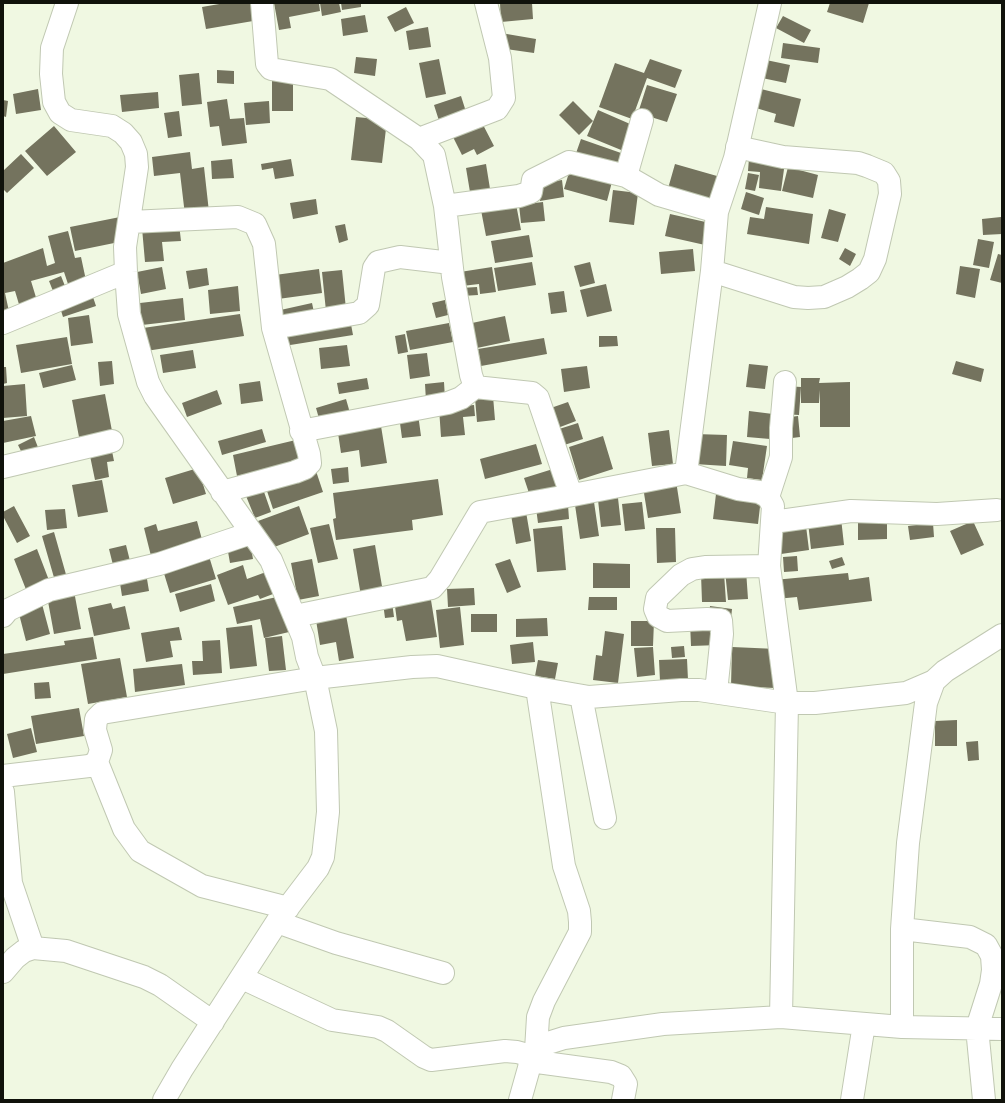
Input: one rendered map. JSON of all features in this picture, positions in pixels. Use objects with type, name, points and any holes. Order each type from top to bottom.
[{"type":"street","points":[[67,3],[52,48],[51,74],[54,102],[60,113],[71,120],[112,126],[123,133],[131,142],[136,154],[137,167],[130,222],[125,247],[126,272],[129,314],[148,382],[155,396],[271,560],[295,616],[315,678],[328,747],[328,812],[324,857],[318,868],[282,915],[182,1069],[164,1100]]},
{"type":"street","points":[[262,3],[267,64],[271,69],[330,79],[419,139],[434,155],[446,206],[451,263],[471,375],[475,387]]},
{"type":"street","points":[[419,139],[497,109],[504,98],[500,58],[486,3]]},
{"type":"street","points":[[686,473],[712,270],[717,212],[737,147],[770,3]]},
{"type":"street","points":[[626,176],[642,120]]},
{"type":"street","points":[[712,270],[794,297],[808,298],[824,296],[847,287],[869,272],[875,259],[890,194],[889,181],[884,173],[858,163],[783,157],[737,147]]},
{"type":"street","points":[[446,206],[520,196],[531,192],[533,180],[569,162],[626,176],[659,194],[717,212]]},
{"type":"street","points":[[130,222],[238,217],[255,224],[264,244],[273,328],[301,431],[309,454],[310,463],[305,468],[222,492]]},
{"type":"street","points":[[273,328],[359,313],[368,305],[374,268],[378,262],[400,257],[451,263]]},
{"type":"street","points":[[3,323],[126,272]]},
{"type":"street","points":[[768,497],[781,457],[781,428],[785,382]]},
{"type":"street","points":[[301,431],[448,403],[461,398],[475,387],[532,393],[538,398],[568,486],[573,495]]},
{"type":"street","points":[[3,467],[112,441]]},
{"type":"street","points":[[295,616],[432,588],[440,579],[480,512],[686,473],[738,489],[759,492],[768,497],[773,506],[769,566],[786,703],[781,1017]]},
{"type":"street","points":[[773,522],[851,511],[937,514],[997,510]]},
{"type":"street","points":[[3,616],[8,610],[49,590],[159,564],[251,533]]},
{"type":"street","points":[[716,692],[722,634],[721,620],[707,619],[667,621],[658,616],[655,609],[657,598],[681,575],[692,569],[705,567],[769,566]]},
{"type":"street","points":[[443,973],[336,943],[282,915],[202,886],[140,850],[124,829],[97,762],[101,750],[95,730],[96,719],[102,714],[315,678],[412,667],[437,666],[581,696],[604,696],[681,690],[716,692],[786,703],[815,703],[906,693],[934,681],[945,671],[1002,635]]},
{"type":"street","points":[[902,1027],[902,929],[910,818],[926,703],[934,681]]},
{"type":"street","points":[[520,1100],[531,1055],[538,1016],[544,1001],[580,932],[579,911],[564,866],[537,688]]},
{"type":"street","points":[[581,696],[605,818]]},
{"type":"street","points":[[3,776],[89,766],[97,762]]},
{"type":"street","points":[[3,792],[11,883],[33,948]]},
{"type":"street","points":[[902,929],[970,937],[986,945],[992,956],[993,970],[978,1028],[984,1100]]},
{"type":"street","points":[[3,972],[24,950],[33,948],[66,951],[160,985],[213,1022]]},
{"type":"street","points":[[242,978],[332,1020],[378,1027],[387,1031],[424,1057],[431,1060],[505,1051],[517,1052],[610,1072],[621,1076],[626,1084],[627,1098]]},
{"type":"street","points":[[531,1055],[548,1043],[564,1038],[662,1024],[781,1017],[902,1027],[1002,1029]]},
{"type":"street","points":[[852,1100],[864,1024]]},
{"type":"building","points":[[225,3],[256,3],[259,20],[206,29],[202,7]]},
{"type":"building","points":[[274,3],[319,3],[320,11],[289,17],[291,28],[279,30]]},
{"type":"building","points":[[320,3],[339,3],[341,12],[322,16]]},
{"type":"building","points":[[341,3],[361,3],[361,7],[342,10]]},
{"type":"building","points":[[500,3],[532,3],[533,19],[501,22]]},
{"type":"building","points":[[830,3],[869,3],[863,23],[827,12]]},
{"type":"building","points":[[406,7],[414,23],[395,32],[387,17]]},
{"type":"building","points":[[365,15],[368,32],[343,36],[341,19]]},
{"type":"building","points":[[783,16],[811,30],[804,43],[776,28]]},
{"type":"building","points":[[428,27],[431,47],[409,50],[406,31]]},
{"type":"building","points":[[501,33],[536,39],[534,53],[499,48]]},
{"type":"building","points":[[783,43],[820,48],[818,63],[781,58]]},
{"type":"building","points":[[356,57],[377,59],[375,76],[354,73]]},
{"type":"building","points":[[439,59],[446,94],[426,98],[419,63]]},
{"type":"building","points":[[650,59],[682,70],[675,88],[647,78],[632,119],[599,107],[615,63],[644,73]]},
{"type":"building","points":[[766,60],[790,65],[786,83],[762,78]]},
{"type":"building","points":[[217,70],[234,71],[234,84],[217,83]]},
{"type":"building","points":[[199,73],[202,104],[182,106],[179,75]]},
{"type":"building","points":[[272,77],[293,77],[293,111],[272,111]]},
{"type":"building","points":[[647,85],[677,94],[667,122],[638,113]]},
{"type":"building","points":[[38,89],[41,110],[16,114],[13,94]]},
{"type":"building","points":[[761,89],[801,99],[794,127],[774,122],[776,114],[756,108]]},
{"type":"building","points":[[158,92],[159,108],[122,112],[120,95]]},
{"type":"building","points":[[461,96],[468,118],[441,127],[434,105]]},
{"type":"building","points":[[227,99],[230,119],[244,118],[247,143],[222,146],[219,126],[210,127],[207,102]]},
{"type":"building","points":[[3,100],[8,101],[6,117],[3,116]]},
{"type":"building","points":[[269,101],[270,123],[246,125],[244,103]]},
{"type":"building","points":[[573,101],[593,121],[579,135],[559,115]]},
{"type":"building","points":[[598,110],[637,127],[626,152],[587,136]]},
{"type":"building","points":[[179,111],[182,136],[168,138],[164,113]]},
{"type":"building","points":[[356,117],[387,120],[382,163],[351,160]]},
{"type":"building","points":[[480,119],[494,146],[477,155],[474,149],[462,155],[451,133]]},
{"type":"building","points":[[54,126],[76,152],[47,176],[25,151]]},
{"type":"building","points":[[581,139],[621,153],[616,168],[575,156]]},
{"type":"building","points":[[190,152],[192,169],[204,167],[209,212],[185,215],[180,173],[154,176],[152,157]]},
{"type":"building","points":[[21,154],[34,168],[7,193],[3,189],[3,171]]},
{"type":"building","points":[[749,158],[785,162],[781,191],[759,188],[760,172],[748,171]]},
{"type":"building","points":[[232,159],[234,178],[212,179],[211,161]]},
{"type":"building","points":[[291,159],[294,176],[275,179],[273,168],[262,170],[261,164]]},
{"type":"building","points":[[486,164],[491,195],[471,198],[466,168]]},
{"type":"building","points":[[675,164],[724,178],[716,206],[667,192]]},
{"type":"building","points":[[571,166],[613,178],[607,201],[564,189]]},
{"type":"building","points":[[788,167],[818,175],[813,198],[782,191]]},
{"type":"building","points":[[748,173],[759,175],[755,191],[745,189]]},
{"type":"building","points":[[562,180],[564,197],[540,201],[537,184]]},
{"type":"building","points":[[613,190],[638,193],[634,225],[609,222]]},
{"type":"building","points":[[746,192],[764,198],[759,215],[741,209]]},
{"type":"building","points":[[316,199],[318,214],[293,219],[290,203]]},
{"type":"building","points":[[515,199],[521,230],[486,236],[480,205]]},
{"type":"building","points":[[543,202],[545,221],[521,223],[519,205]]},
{"type":"building","points":[[766,207],[813,214],[809,244],[747,234],[750,217],[764,219]]},
{"type":"building","points":[[829,209],[846,214],[838,242],[821,238]]},
{"type":"building","points":[[670,214],[710,223],[705,245],[665,236]]},
{"type":"building","points":[[120,217],[124,241],[75,251],[70,227]]},
{"type":"building","points":[[1001,217],[1002,234],[983,235],[982,219]]},
{"type":"building","points":[[179,224],[181,241],[162,242],[164,261],[145,262],[142,228]]},
{"type":"building","points":[[345,224],[348,240],[339,243],[335,226]]},
{"type":"building","points":[[68,231],[75,258],[81,257],[87,285],[70,290],[64,272],[31,281],[38,304],[21,311],[15,291],[5,293],[10,316],[3,319],[3,263],[43,248],[47,266],[55,263],[48,236]]},
{"type":"building","points":[[529,235],[533,257],[495,263],[491,241]]},
{"type":"building","points":[[978,239],[994,242],[989,268],[973,265]]},
{"type":"building","points":[[845,248],[856,254],[850,266],[839,259]]},
{"type":"building","points":[[693,249],[695,271],[661,274],[659,252]]},
{"type":"building","points":[[998,254],[1002,255],[1002,283],[990,280]]},
{"type":"building","points":[[532,262],[536,285],[498,291],[494,268]]},
{"type":"building","points":[[590,262],[595,283],[580,287],[574,266]]},
{"type":"building","points":[[960,266],[980,269],[975,298],[956,294]]},
{"type":"building","points":[[162,267],[166,289],[141,294],[137,272]]},
{"type":"building","points":[[492,267],[496,292],[480,294],[479,284],[462,286],[460,272]]},
{"type":"building","points":[[207,268],[209,285],[189,289],[186,271]]},
{"type":"building","points":[[319,269],[322,293],[278,299],[275,275]]},
{"type":"building","points":[[342,270],[346,309],[326,311],[322,272]]},
{"type":"building","points":[[61,276],[67,291],[55,296],[49,281]]},
{"type":"building","points":[[606,284],[612,311],[587,317],[580,290]]},
{"type":"building","points":[[238,286],[240,311],[210,314],[208,290]]},
{"type":"building","points":[[477,287],[478,295],[462,296],[461,288]]},
{"type":"building","points":[[91,291],[96,306],[63,317],[58,301]]},
{"type":"building","points":[[564,291],[567,312],[551,314],[548,293]]},
{"type":"building","points":[[183,298],[185,320],[142,325],[140,303]]},
{"type":"building","points":[[445,300],[448,315],[436,318],[432,303]]},
{"type":"building","points":[[312,303],[315,317],[279,325],[276,311]]},
{"type":"building","points":[[240,314],[244,336],[146,351],[143,328]]},
{"type":"building","points":[[89,315],[93,343],[71,346],[68,318]]},
{"type":"building","points":[[505,316],[510,341],[477,348],[472,323]]},
{"type":"building","points":[[350,319],[353,335],[284,346],[281,330]]},
{"type":"building","points":[[449,323],[453,342],[410,350],[406,331]]},
{"type":"building","points":[[405,334],[408,352],[398,354],[395,336]]},
{"type":"building","points":[[599,336],[617,336],[618,346],[599,347]]},
{"type":"building","points":[[67,337],[72,364],[21,373],[16,345]]},
{"type":"building","points":[[544,338],[547,354],[481,366],[478,349]]},
{"type":"building","points":[[347,345],[350,366],[321,369],[319,348]]},
{"type":"building","points":[[193,350],[196,368],[163,373],[160,355]]},
{"type":"building","points":[[427,353],[430,376],[410,379],[407,355]]},
{"type":"building","points":[[112,361],[114,384],[100,386],[98,362]]},
{"type":"building","points":[[956,361],[984,369],[981,382],[952,374]]},
{"type":"building","points":[[749,364],[768,366],[765,389],[746,387]]},
{"type":"building","points":[[72,365],[76,380],[43,388],[39,373]]},
{"type":"building","points":[[587,366],[590,388],[564,392],[561,369]]},
{"type":"building","points":[[3,367],[6,367],[7,383],[3,384]]},
{"type":"building","points":[[367,378],[369,389],[339,394],[337,383]]},
{"type":"building","points":[[801,378],[820,378],[819,383],[850,382],[850,427],[820,427],[820,390],[819,403],[801,403]]},
{"type":"building","points":[[260,381],[263,401],[241,404],[239,384]]},
{"type":"building","points":[[444,382],[445,399],[426,401],[425,384]]},
{"type":"building","points":[[25,384],[27,416],[3,418],[3,386]]},
{"type":"building","points":[[786,386],[801,387],[799,415],[783,414]]},
{"type":"building","points":[[217,390],[222,404],[187,417],[182,403]]},
{"type":"building","points":[[105,394],[112,431],[79,437],[72,400]]},
{"type":"building","points":[[493,396],[495,420],[477,422],[475,398]]},
{"type":"building","points":[[346,399],[350,413],[320,422],[316,408]]},
{"type":"building","points":[[568,402],[576,421],[555,429],[548,409]]},
{"type":"building","points":[[474,405],[475,416],[463,417],[465,435],[441,437],[439,408]]},
{"type":"building","points":[[749,411],[781,415],[771,424],[770,439],[747,437]]},
{"type":"building","points":[[418,414],[421,436],[402,438],[399,416]]},
{"type":"building","points":[[31,416],[36,436],[3,443],[3,421]]},
{"type":"building","points":[[798,416],[800,437],[784,439],[782,418]]},
{"type":"building","points":[[578,423],[583,439],[561,446],[556,430]]},
{"type":"building","points":[[381,426],[387,463],[361,467],[359,450],[341,453],[338,433]]},
{"type":"building","points":[[262,429],[266,442],[222,455],[218,441]]},
{"type":"building","points":[[669,430],[673,464],[652,466],[648,433]]},
{"type":"building","points":[[695,434],[727,435],[726,466],[694,464]]},
{"type":"building","points":[[603,436],[613,469],[579,480],[569,447]]},
{"type":"building","points":[[34,437],[39,450],[24,457],[18,445]]},
{"type":"building","points":[[300,439],[306,459],[237,476],[233,455]]},
{"type":"building","points":[[733,441],[767,446],[762,480],[747,478],[748,468],[729,465]]},
{"type":"building","points":[[536,444],[542,464],[485,479],[480,459]]},
{"type":"building","points":[[111,446],[114,461],[107,462],[109,477],[95,480],[89,451]]},
{"type":"building","points":[[348,467],[349,482],[333,484],[331,469]]},
{"type":"building","points":[[198,468],[206,494],[173,504],[165,478]]},
{"type":"building","points":[[553,469],[559,490],[531,499],[524,478]]},
{"type":"building","points":[[316,471],[323,492],[273,509],[266,488]]},
{"type":"building","points":[[438,479],[443,515],[412,520],[413,530],[336,540],[333,519],[336,518],[333,493]]},
{"type":"building","points":[[102,480],[108,512],[78,517],[72,485]]},
{"type":"building","points":[[676,481],[681,513],[648,518],[643,487]]},
{"type":"building","points":[[263,489],[271,512],[255,518],[246,496]]},
{"type":"building","points":[[716,494],[761,498],[758,524],[713,519]]},
{"type":"building","points":[[618,498],[621,525],[601,527],[598,500]]},
{"type":"building","points":[[594,502],[599,536],[580,539],[575,505]]},
{"type":"building","points":[[642,502],[645,529],[625,531],[622,504]]},
{"type":"building","points":[[568,505],[569,519],[538,523],[536,508]]},
{"type":"building","points":[[14,506],[30,536],[17,543],[3,516],[3,512]]},
{"type":"building","points":[[299,506],[309,534],[269,549],[258,521]]},
{"type":"building","points":[[525,506],[531,541],[516,544],[510,509]]},
{"type":"building","points":[[65,509],[67,528],[47,530],[45,510]]},
{"type":"building","points":[[841,518],[844,545],[811,549],[808,522]]},
{"type":"building","points":[[858,519],[887,519],[887,539],[858,540]]},
{"type":"building","points":[[197,521],[204,547],[152,560],[144,528],[156,524],[158,531]]},
{"type":"building","points":[[973,521],[984,545],[961,555],[950,531]]},
{"type":"building","points":[[933,523],[934,537],[910,540],[908,526]]},
{"type":"building","points":[[329,524],[338,559],[318,563],[310,528]]},
{"type":"building","points":[[562,526],[566,570],[537,572],[533,529]]},
{"type":"building","points":[[806,526],[809,550],[781,554],[778,528]]},
{"type":"building","points":[[656,528],[675,528],[676,562],[657,563]]},
{"type":"building","points":[[54,532],[67,578],[55,581],[42,536]]},
{"type":"building","points":[[250,542],[253,559],[230,563],[227,546]]},
{"type":"building","points":[[126,545],[131,565],[114,569],[109,549]]},
{"type":"building","points":[[375,545],[383,592],[361,596],[353,549]]},
{"type":"building","points":[[37,549],[50,583],[27,592],[14,559]]},
{"type":"building","points":[[208,553],[216,579],[170,593],[162,567]]},
{"type":"building","points":[[797,556],[798,571],[784,572],[783,557]]},
{"type":"building","points":[[842,557],[845,565],[832,569],[829,561]]},
{"type":"building","points":[[312,559],[319,596],[298,600],[291,563]]},
{"type":"building","points":[[510,559],[521,587],[507,593],[495,564]]},
{"type":"building","points":[[593,563],[630,564],[630,588],[593,588]]},
{"type":"building","points":[[243,565],[247,579],[266,572],[273,594],[260,599],[258,595],[228,605],[217,575]]},
{"type":"building","points":[[746,570],[748,599],[728,600],[725,571]]},
{"type":"building","points":[[146,573],[149,591],[122,596],[119,577]]},
{"type":"building","points":[[724,573],[726,602],[702,602],[701,574]]},
{"type":"building","points":[[848,573],[849,580],[869,577],[872,601],[799,610],[797,597],[776,599],[774,580]]},
{"type":"building","points":[[211,584],[215,601],[180,612],[175,594]]},
{"type":"building","points":[[474,588],[475,605],[448,607],[447,589]]},
{"type":"building","points":[[74,591],[81,629],[54,634],[47,596]]},
{"type":"building","points":[[430,594],[437,637],[406,641],[402,620],[397,621],[394,599]]},
{"type":"building","points":[[281,596],[289,632],[264,638],[260,619],[237,624],[233,607]]},
{"type":"building","points":[[589,597],[617,597],[617,610],[588,610]]},
{"type":"building","points":[[392,602],[394,617],[385,618],[383,603]]},
{"type":"building","points":[[111,603],[113,609],[125,606],[130,629],[94,636],[88,608]]},
{"type":"building","points":[[42,604],[50,634],[26,641],[18,610]]},
{"type":"building","points":[[710,606],[732,609],[731,619],[709,615]]},
{"type":"building","points":[[460,607],[464,645],[440,648],[436,610]]},
{"type":"building","points":[[471,614],[497,614],[497,632],[471,632]]},
{"type":"building","points":[[346,615],[354,658],[339,661],[336,642],[320,645],[316,620]]},
{"type":"building","points":[[547,618],[548,636],[516,637],[516,619]]},
{"type":"building","points":[[631,621],[654,621],[653,646],[631,646]]},
{"type":"building","points":[[718,621],[719,645],[691,646],[690,622]]},
{"type":"building","points":[[252,625],[257,666],[230,669],[226,628]]},
{"type":"building","points":[[179,627],[182,640],[170,641],[173,657],[146,662],[141,633]]},
{"type":"building","points":[[605,631],[624,634],[618,683],[593,680],[596,655],[602,656]]},
{"type":"building","points":[[282,636],[286,670],[269,671],[265,638]]},
{"type":"building","points":[[93,637],[97,659],[3,674],[3,654],[65,645],[64,641]]},
{"type":"building","points":[[220,640],[222,673],[193,675],[192,661],[203,661],[202,641]]},
{"type":"building","points":[[533,642],[535,662],[512,664],[510,645]]},
{"type":"building","points":[[684,646],[685,657],[672,658],[671,647]]},
{"type":"building","points":[[653,647],[655,675],[637,677],[634,648]]},
{"type":"building","points":[[732,647],[777,649],[775,688],[731,686]]},
{"type":"building","points":[[120,658],[127,697],[88,704],[81,664]]},
{"type":"building","points":[[687,659],[688,680],[660,681],[659,660]]},
{"type":"building","points":[[538,660],[558,663],[555,679],[535,676]]},
{"type":"building","points":[[182,664],[185,685],[135,692],[133,669]]},
{"type":"building","points":[[49,682],[51,698],[35,699],[34,683]]},
{"type":"building","points":[[79,708],[84,736],[36,744],[31,716]]},
{"type":"building","points":[[957,720],[957,746],[935,746],[935,721]]},
{"type":"building","points":[[31,728],[37,752],[13,758],[7,734]]},
{"type":"building","points":[[978,741],[979,760],[968,761],[966,742]]}]
